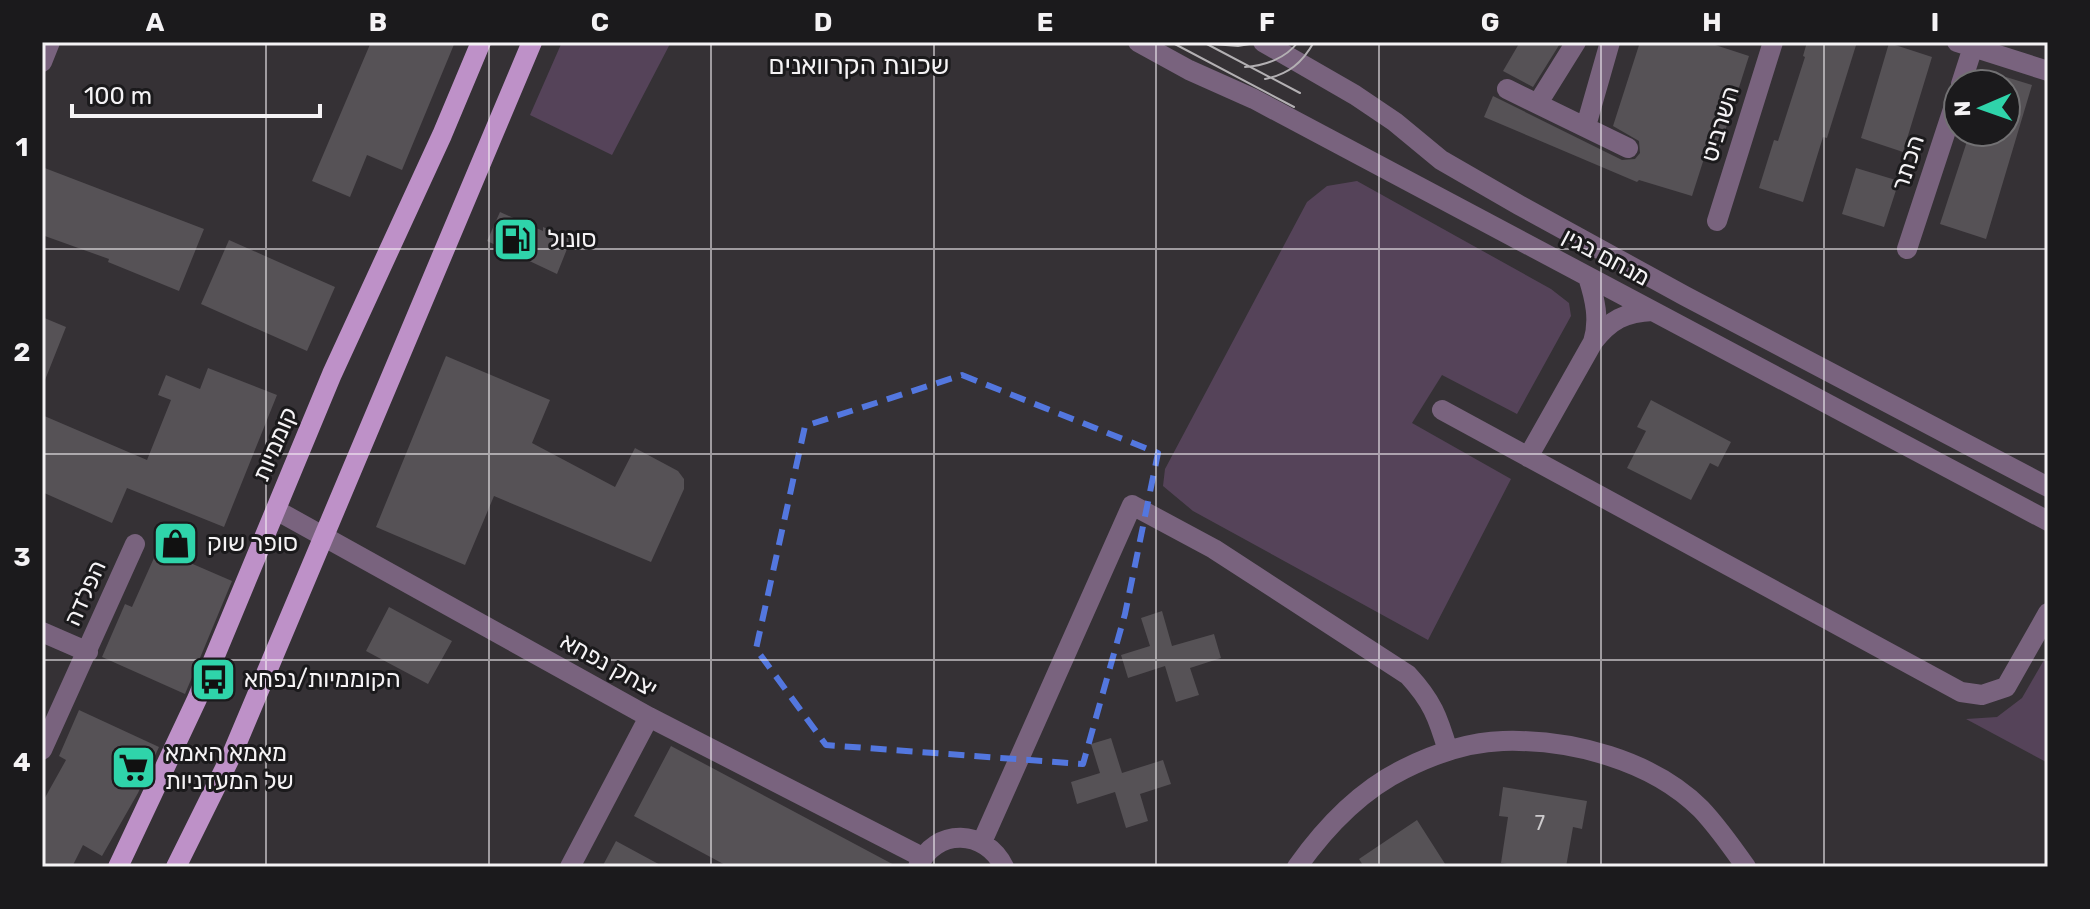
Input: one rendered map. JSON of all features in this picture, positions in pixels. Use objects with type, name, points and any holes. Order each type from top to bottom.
[{"type":"main road","name":"קוממיות","points":[[118,867],[197,699],[332,374],[442,135],[481,42]]},
{"type":"main road","points":[[176,867],[233,752],[532,42]]},
{"type":"street","points":[[42,62],[50,42]]},
{"type":"street","name":"מנחם בגין","points":[[1138,42],[1189,70],[1254,99],[2048,521]]},
{"type":"street","name":"מנחם בגין","points":[[1263,42],[1355,95],[1395,122],[1441,160],[1519,205],[2048,487]]},
{"type":"street","points":[[1538,103],[1576,42]]},
{"type":"street","points":[[1586,126],[1610,42]]},
{"type":"street","name":"השרביט","points":[[1717,221],[1773,42]]},
{"type":"street","points":[[1963,68],[1965,44],[2048,71]]},
{"type":"street","points":[[1507,89],[1628,148]]},
{"type":"street","name":"הכתר","points":[[1907,249],[1942,143]]},
{"type":"street","points":[[1588,277],[1597,314],[1593,342]]},
{"type":"street","points":[[1528,457],[1604,327],[1620,317],[1653,311]]},
{"type":"street","points":[[1442,410],[1961,692],[1982,695],[2006,687],[2048,613]]},
{"type":"street","points":[[982,842],[1132,505],[1214,549],[1408,675],[1426,694],[1448,751]]},
{"type":"street","name":"יצחק נפחא","points":[[276,510],[649,717],[920,862]]},
{"type":"street","name":"הפלדה","points":[[42,750],[135,544]]},
{"type":"street","points":[[42,632],[88,652]]},
{"type":"street","points":[[570,867],[649,717]]},
{"type":"street","points":[[1297,867],[1312,846],[1363,795],[1402,770],[1448,751],[1501,741],[1561,744],[1625,762],[1663,781],[1699,808],[1746,867]]},
{"type":"street","points":[[920,862],[936,844],[950,837],[966,837],[982,842],[994,851],[1004,867]]},
{"type":"highlighted area","points":[[962,375],[1158,453],[1125,614],[1083,764],[826,745],[756,649],[805,426]]},
{"type":"shaded area","points":[[562,42],[671,42],[612,155],[530,115]]},
{"type":"shaded area","points":[[1357,181],[1551,289],[1569,303],[1571,316],[1517,414],[1442,375],[1412,423],[1511,479],[1428,640],[1193,511],[1163,486],[1165,469],[1307,202],[1327,186]]},
{"type":"shaded area","points":[[2048,653],[2048,763],[1966,719],[1997,717],[2022,698]]},
{"type":"building","points":[[371,42],[455,42],[402,170],[367,155],[350,197],[312,181]]},
{"type":"building","points":[[1520,42],[1561,42],[1533,87],[1503,71]]},
{"type":"building","points":[[1640,42],[1706,42],[1749,56],[1719,150],[1708,146],[1692,196],[1639,180],[1637,182],[1484,117],[1493,96],[1622,160],[1635,159],[1640,153],[1639,141],[1613,126]]},
{"type":"building","points":[[1807,42],[1857,42],[1803,202],[1759,188],[1774,140],[1778,141]]},
{"type":"building","points":[[1889,43],[1932,57],[1903,152],[1861,138]]},
{"type":"building","points":[[2022,82],[2032,85],[2022,118]]},
{"type":"building","points":[[1965,148],[2013,148],[1986,239],[1940,224]]},
{"type":"building","points":[[42,167],[204,229],[179,291],[108,262],[109,259],[42,235]]},
{"type":"building","points":[[1856,168],[1899,181],[1884,227],[1842,214]]},
{"type":"building","points":[[500,212],[543,231],[543,227],[571,239],[557,274],[487,241]]},
{"type":"building","points":[[229,240],[335,287],[307,351],[201,304]]},
{"type":"building","points":[[42,317],[66,327],[43,385],[42,385]]},
{"type":"building","points":[[446,356],[550,400],[532,443],[615,487],[635,448],[678,471],[684,479],[684,489],[651,562],[494,496],[465,565],[376,527]]},
{"type":"building","points":[[208,368],[277,395],[224,527],[127,488],[112,523],[42,492],[42,415],[147,460],[171,400],[158,395],[166,375],[200,389]]},
{"type":"building","points":[[1651,400],[1731,442],[1718,467],[1710,463],[1691,500],[1627,468],[1646,431],[1637,427]]},
{"type":"building","points":[[158,549],[232,581],[185,694],[102,657],[125,604],[132,607]]},
{"type":"building","points":[[389,607],[452,641],[428,684],[366,651]]},
{"type":"building","points":[[1162,611],[1172,646],[1214,634],[1221,658],[1190,668],[1199,695],[1176,702],[1165,666],[1128,678],[1121,655],[1150,646],[1141,618]]},
{"type":"building","points":[[79,710],[159,747],[138,793],[102,856],[83,845],[72,867],[42,867],[42,803],[66,760],[59,756]]},
{"type":"building","points":[[1111,738],[1122,773],[1163,760],[1171,784],[1140,794],[1148,821],[1126,828],[1115,792],[1077,804],[1071,782],[1100,773],[1091,744]]},
{"type":"building","points":[[671,746],[898,867],[729,867],[634,816]]},
{"type":"building","points":[[1503,787],[1587,801],[1582,829],[1573,827],[1566,867],[1525,867],[1501,863],[1508,817],[1499,816]]},
{"type":"building","points":[[1417,820],[1447,867],[1364,867],[1359,859]]},
{"type":"building","points":[[616,841],[664,867],[602,867]]},
{"type":"tram line","points":[[1171,42],[1294,107]]},
{"type":"tram line","points":[[1203,42],[1300,93]]},
{"type":"tram line","points":[[1213,44],[1238,46],[1261,42]]},
{"type":"tram line","points":[[1245,67],[1274,60],[1298,42]]},
{"type":"tram line","points":[[1265,79],[1294,66],[1314,42]]},
{"type":"place","name":"סונול","points":[[516,239]]},
{"type":"place","name":"סופר שוק","points":[[176,543]]},
{"type":"place","name":"הקוממיות/נפחא","points":[[213,679]]},
{"type":"place","name":"מאמא האמא של המעדניות","points":[[134,767]]},
{"type":"district","name":"שכונת הקרוואנים","points":[[859,65]]}]
